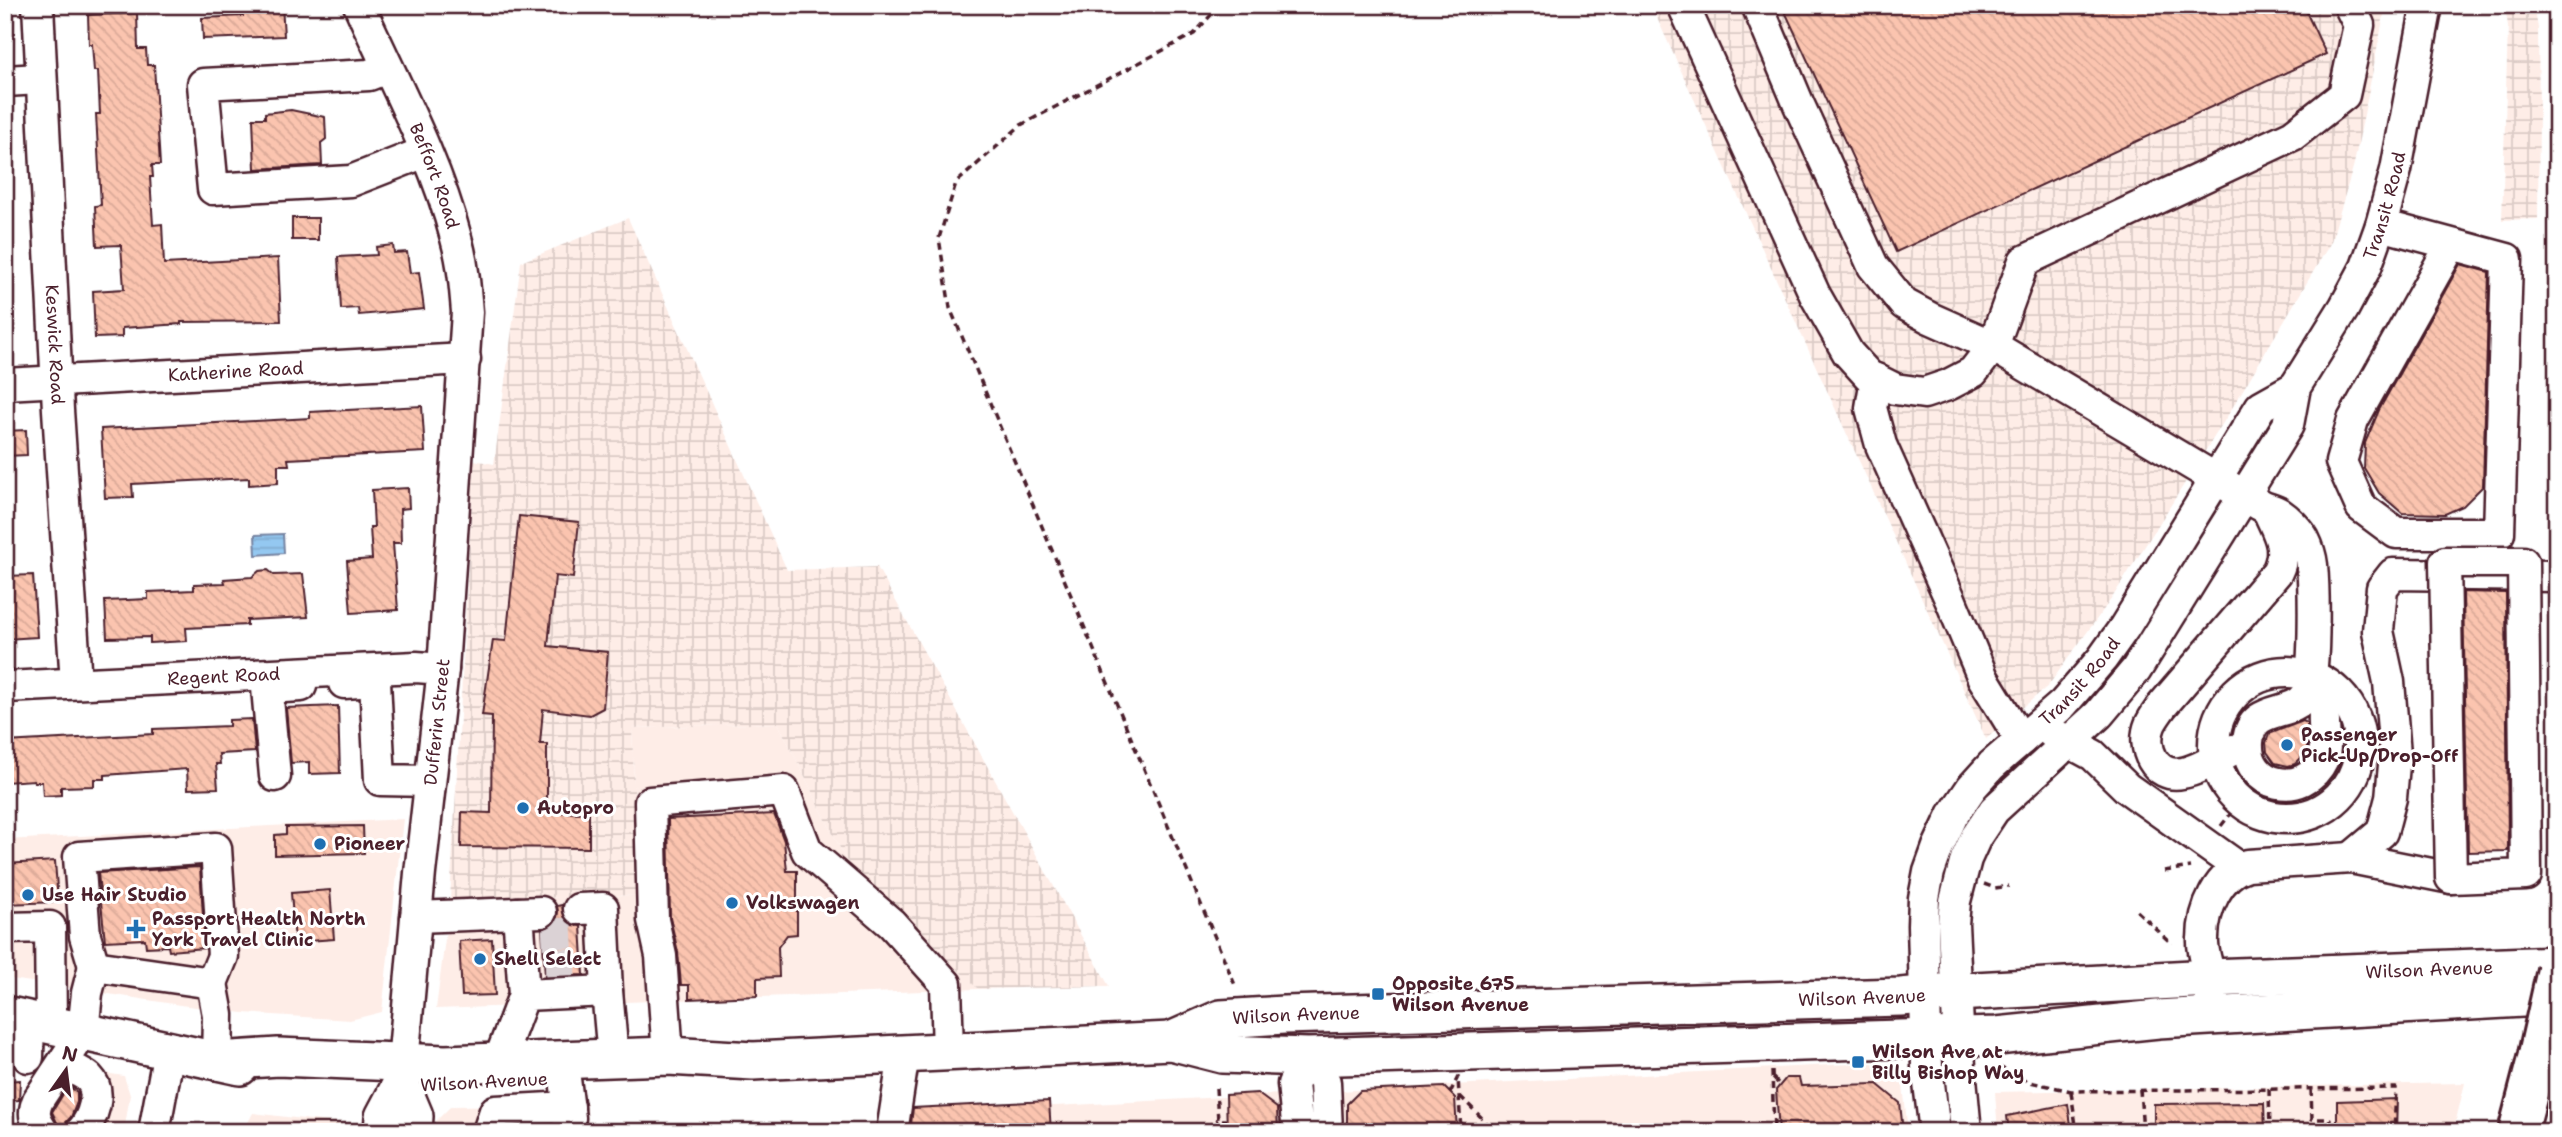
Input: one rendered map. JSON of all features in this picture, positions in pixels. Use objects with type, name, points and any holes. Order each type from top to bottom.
[{"type":"highway","points":[[2518,1132],[2557,968]]},
{"type":"main road","name":"Wilson Avenue","points":[[1171,1041],[1221,1019],[1305,1014],[1900,998],[1940,993],[2210,978],[2557,968]]},
{"type":"main road","name":"Wilson Avenue","points":[[402,1074],[445,1064],[612,1056],[753,1061],[1171,1041],[1222,1054],[1308,1057],[1997,1036],[2211,1016],[2557,996]]},
{"type":"main road","points":[[1305,1014],[1308,1057]]},
{"type":"main road","name":"Wilson Avenue","points":[[42,1023],[217,1061],[278,1057],[402,1074],[567,1106],[684,1073],[753,1061]]},
{"type":"main road","name":"Dufferin Street","points":[[383,1132],[384,1117],[402,1074]]},
{"type":"main road","name":"Dufferin Street","points":[[402,1074],[414,1116],[413,1132]]},
{"type":"street","name":"Keswick Road","points":[[37,5],[56,381],[76,683]]},
{"type":"street","name":"Beffort Road","points":[[359,5],[425,152],[457,239],[467,312],[465,359]]},
{"type":"street","points":[[1683,5],[1815,295],[1848,353],[1869,376],[1895,389],[1924,393],[1948,385],[1972,372],[1993,346],[2024,261],[2293,135],[2344,95],[2359,25],[2350,5]]},
{"type":"street","points":[[1757,5],[1799,105],[1873,266],[1904,304],[1993,346],[2256,503],[2277,511],[2304,539],[2313,576],[2323,721],[2324,756],[2316,770],[2304,780],[2288,785],[2272,783],[2261,776],[2251,762],[2248,742],[2253,724],[2268,713],[2301,702],[2320,680]]},
{"type":"street","name":"Transit Road","points":[[1940,993],[1955,901],[1966,859],[1976,837],[1994,810],[2099,714],[2136,670],[2256,503],[2288,425],[2295,387],[2366,267],[2381,225],[2396,170],[2427,5]]},
{"type":"street","points":[[387,68],[369,75],[203,84],[213,189],[351,181],[425,152]]},
{"type":"street","points":[[5,81],[40,79]]},
{"type":"street","points":[[2381,225],[2507,259],[2499,533],[2396,533],[2361,507],[2341,462],[2353,420],[2451,245]]},
{"type":"street","name":"Katherine Road","points":[[5,384],[465,359]]},
{"type":"street","name":"Dufferin Street","points":[[402,1074],[443,669],[465,359]]},
{"type":"street","points":[[1876,379],[1871,408],[1881,445],[1983,678],[2030,733],[2068,742],[2093,755],[2127,788],[2238,867]]},
{"type":"street","name":"Transit Road","points":[[1940,993],[1924,898],[1929,872],[1953,815],[1972,787],[1992,765],[2083,683],[2124,628],[2261,406],[2295,387]]},
{"type":"street","points":[[2248,742],[2182,774],[2171,774],[2158,767],[2150,757],[2147,742],[2150,726],[2162,706],[2277,572],[2282,561],[2283,543],[2256,503]]},
{"type":"street","points":[[2211,1016],[2210,978],[2203,938],[2210,901],[2217,888],[2238,867],[2350,858],[2451,878],[2526,875],[2523,562],[2445,562],[2451,878]]},
{"type":"street","points":[[2350,858],[2382,832],[2391,798],[2395,754],[2389,681],[2378,631],[2382,588],[2393,574],[2557,576]]},
{"type":"street","points":[[2440,575],[2442,868],[2518,864],[2515,576]]},
{"type":"street","name":"Regent Road","points":[[5,687],[76,683],[266,681],[340,677],[416,667],[443,669]]},
{"type":"street","points":[[2275,672],[2320,680],[2345,698],[2360,733],[2361,753],[2354,776],[2333,804],[2301,818],[2268,817],[2240,802],[2223,779],[2214,759],[2214,741],[2221,712],[2242,687],[2275,672]]},
{"type":"street","points":[[340,677],[375,681],[380,780],[430,781]]},
{"type":"street","points":[[266,681],[275,776]]},
{"type":"street","points":[[667,1056],[661,956],[653,920],[650,802],[784,791],[807,851],[892,924],[946,984],[948,1052]]},
{"type":"street","points":[[42,1023],[87,993],[94,967],[85,936],[79,857],[216,848],[223,956],[212,983],[218,1014],[217,1061]]},
{"type":"street","points":[[416,917],[530,923],[533,964],[499,1061]]},
{"type":"street","points":[[588,924],[599,972],[612,1056]]},
{"type":"street","points":[[5,928],[50,927],[42,1023],[28,1057]]},
{"type":"street","points":[[94,967],[212,983]]},
{"type":"street","points":[[524,995],[599,972]]},
{"type":"street","points":[[1934,1132],[1942,1036],[1940,993]]},
{"type":"street","points":[[42,1023],[63,1063],[88,1077],[94,1086],[95,1102],[81,1132]]},
{"type":"street","points":[[1942,1036],[1966,1132]]},
{"type":"street","points":[[154,1132],[169,1051]]},
{"type":"street","points":[[892,1132],[904,1054]]},
{"type":"street","points":[[1298,1132],[1293,1084],[1308,1057],[1325,1082],[1327,1132]]},
{"type":"street","points":[[43,1132],[35,1119],[34,1109],[63,1063]]},
{"type":"street","points":[[488,1132],[495,1111],[567,1106]]},
{"type":"path","points":[[1220,5],[1194,34],[1021,125],[957,183],[939,238],[950,308],[1235,985]]},
{"type":"path","points":[[2225,821],[2231,813]]},
{"type":"path","points":[[2164,871],[2191,867]]},
{"type":"path","points":[[1983,884],[1994,888],[2009,886]]},
{"type":"path","points":[[2137,911],[2172,944]]},
{"type":"path","points":[[1772,1066],[1773,1132]]},
{"type":"path","points":[[1999,1067],[2030,1082],[2071,1091],[2396,1088],[2394,1132]]},
{"type":"path","points":[[1450,1093],[1458,1077],[1461,1132]]},
{"type":"path","points":[[1773,1078],[1780,1085]]},
{"type":"path","points":[[1216,1088],[1218,1120]]},
{"type":"path","points":[[2311,1088],[2312,1119],[2330,1119],[2330,1132]]},
{"type":"path","points":[[2140,1089],[2143,1132]]},
{"type":"path","points":[[2269,1089],[2270,1132]]},
{"type":"path","points":[[2071,1091],[2077,1132]]},
{"type":"path","points":[[1459,1095],[1486,1122]]},
{"type":"path","points":[[1206,1127],[1218,1120],[1225,1120],[1225,1132]]},
{"type":"shaded area","points":[[1651,5],[2386,5],[2354,164],[2331,242],[2228,415],[2112,598],[2048,686],[1986,739]]},
{"type":"shaded area","points":[[2505,5],[2534,5],[2538,28],[2538,219],[2502,220],[2508,26]]},
{"type":"shaded area","points":[[628,218],[787,570],[877,567],[1109,986],[978,989],[846,860],[778,723],[632,728],[638,895],[450,900],[474,460],[494,464],[521,262]]},
{"type":"shaded area","points":[[778,723],[846,860],[927,931],[978,989],[436,1009],[450,900],[638,895],[632,728]]},
{"type":"shaded area","points":[[403,819],[382,1012],[350,1020],[243,1013],[5,978],[5,840]]},
{"type":"shaded area","points":[[1871,1063],[1903,1085],[1908,1132],[881,1132],[883,1115]]},
{"type":"shaded area","points":[[52,1065],[124,1076],[130,1095],[124,1132],[35,1132]]},
{"type":"shaded area","points":[[2465,1083],[2453,1132],[1998,1132],[1995,1092]]},
{"type":"shaded area","points":[[587,1104],[588,1132],[434,1132],[435,1122],[451,1106]]},
{"type":"shaded area","points":[[253,1113],[346,1124],[355,1132],[243,1132]]},
{"type":"water","points":[[283,534],[284,553],[256,555],[255,535]]},
{"type":"building","points":[[282,5],[284,36],[203,39],[202,18],[243,16],[243,6]]},
{"type":"building","points":[[1782,5],[2303,5],[2326,54],[1896,252]]},
{"type":"building","points":[[137,13],[138,49],[146,49],[147,65],[154,65],[160,165],[152,165],[153,177],[150,177],[153,225],[162,224],[164,264],[278,258],[281,321],[181,322],[122,328],[122,337],[95,338],[93,291],[124,289],[121,245],[97,246],[95,206],[101,205],[96,114],[100,114],[98,71],[94,71],[92,44],[89,44],[88,15]]},
{"type":"building","points":[[291,110],[325,117],[326,139],[321,143],[322,165],[255,169],[253,118],[265,118],[265,113]]},
{"type":"building","points":[[292,218],[318,218],[318,240],[292,240]]},
{"type":"building","points":[[393,245],[394,253],[407,252],[410,273],[419,272],[424,309],[359,315],[358,308],[341,309],[338,257],[377,255],[376,247]]},
{"type":"building","points":[[2460,264],[2489,272],[2483,486],[2463,506],[2445,514],[2402,513],[2379,493],[2364,468],[2365,443],[2379,410]]},
{"type":"building","points":[[422,406],[425,452],[288,459],[289,465],[278,465],[278,483],[249,485],[249,478],[132,484],[133,497],[105,498],[101,429],[310,418],[310,412]]},
{"type":"building","points":[[26,430],[27,455],[5,456],[5,431]]},
{"type":"building","points":[[408,488],[409,508],[400,509],[401,543],[393,543],[398,610],[351,613],[347,561],[372,559],[372,490]]},
{"type":"building","points":[[519,516],[579,522],[573,578],[555,576],[548,646],[608,652],[603,708],[590,715],[543,709],[540,744],[547,744],[547,812],[589,813],[589,848],[461,847],[462,812],[491,813],[492,716],[482,715],[493,640],[506,641]]},
{"type":"building","points":[[268,570],[274,575],[303,574],[308,617],[247,620],[247,625],[186,628],[187,641],[150,643],[150,637],[107,638],[105,601],[148,599],[148,592],[194,590],[194,584],[225,583],[224,579],[252,577],[259,571]]},
{"type":"building","points":[[33,575],[37,637],[6,639],[5,576]]},
{"type":"building","points":[[2463,592],[2506,593],[2508,851],[2468,852]]},
{"type":"building","points":[[338,706],[340,773],[309,774],[309,762],[291,763],[286,708]]},
{"type":"building","points":[[252,719],[255,752],[219,754],[220,764],[216,764],[218,788],[188,789],[187,769],[105,775],[105,779],[94,779],[94,786],[61,787],[61,795],[43,796],[42,782],[34,780],[5,782],[5,742],[153,734],[153,729],[229,726],[229,720]]},
{"type":"building","points":[[2303,721],[2307,723],[2307,752],[2295,764],[2288,766],[2275,763],[2267,752],[2269,734]]},
{"type":"building","name":"Volkswagen","points":[[774,814],[784,841],[787,871],[797,871],[797,934],[787,935],[778,947],[779,977],[757,978],[757,996],[689,999],[689,985],[681,985],[678,952],[670,918],[668,819]]},
{"type":"building","name":"Pioneer","points":[[363,826],[364,853],[275,855],[275,835],[286,834],[286,827]]},
{"type":"building","points":[[55,861],[58,902],[5,904],[5,864]]},
{"type":"building","points":[[200,867],[205,948],[169,951],[168,946],[146,947],[145,939],[105,941],[98,873]]},
{"type":"building","points":[[330,890],[334,939],[295,942],[291,893]]},
{"type":"building","points":[[562,905],[565,919],[572,925],[581,926],[584,975],[545,976],[542,929],[550,927],[556,921],[557,906]]},
{"type":"building","points":[[492,939],[495,995],[462,996],[459,941]]},
{"type":"building","points":[[1786,1078],[1799,1078],[1801,1086],[1877,1084],[1900,1103],[1903,1132],[1779,1132],[1776,1090]]},
{"type":"building","points":[[20,1080],[19,1100],[5,1101],[5,1081]]},
{"type":"building","points":[[68,1086],[77,1092],[77,1102],[71,1117],[60,1129],[52,1112]]},
{"type":"building","points":[[1444,1087],[1455,1098],[1457,1132],[1347,1132],[1347,1104],[1360,1091]]},
{"type":"building","points":[[1257,1093],[1277,1108],[1278,1132],[1227,1132],[1226,1095]]},
{"type":"building","points":[[2397,1099],[2396,1132],[2337,1132],[2337,1101]]},
{"type":"building","points":[[1049,1101],[1051,1132],[910,1132],[913,1108]]},
{"type":"building","points":[[2264,1103],[2265,1132],[2154,1132],[2154,1104]]},
{"type":"building","points":[[2068,1104],[2072,1132],[2009,1132],[2007,1116]]},
{"type":"tunnel","points":[[542,934],[581,932]]},
{"type":"tunnel","points":[[545,964],[583,963]]},
{"type":"place","name":"Passenger Pick-Up/Drop-Off","points":[[2287,745]]},
{"type":"place","name":"Autopro","points":[[523,808]]},
{"type":"place","name":"Pioneer","points":[[320,844]]},
{"type":"place","name":"Use Hair Studio","points":[[28,895]]},
{"type":"place","name":"Volkswagen","points":[[732,903]]},
{"type":"place","name":"Passport Health North York Travel Clinic","points":[[136,929]]},
{"type":"place","name":"Shell Select","points":[[480,959]]},
{"type":"place","name":"Opposite 675 Wilson Avenue","points":[[1378,994]]},
{"type":"place","name":"Wilson Ave at Billy Bishop Way","points":[[1858,1062]]}]
